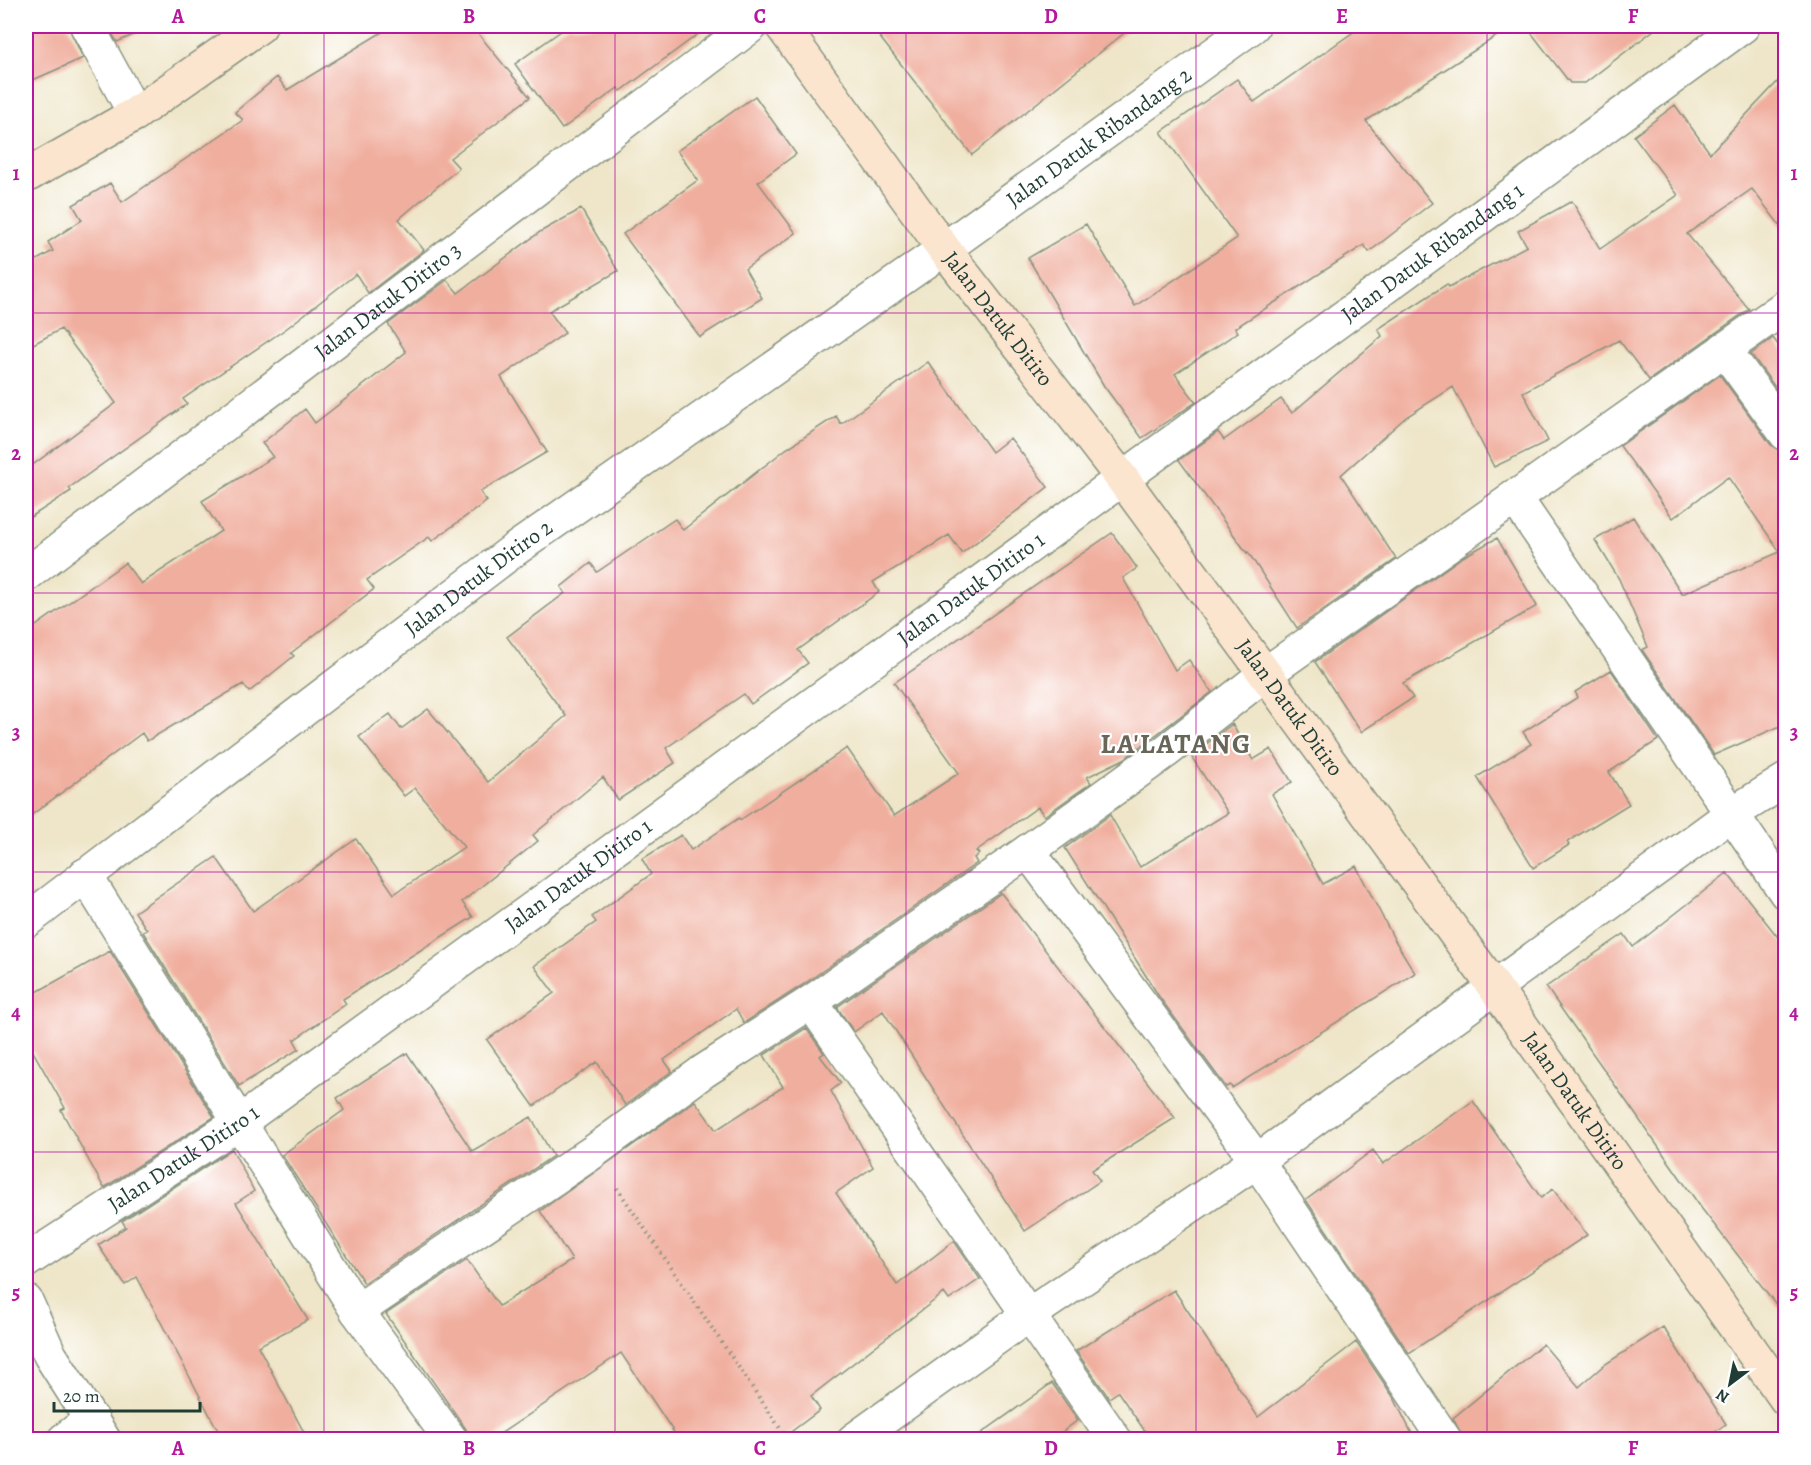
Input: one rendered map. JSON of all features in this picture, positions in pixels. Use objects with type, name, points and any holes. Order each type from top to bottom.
[{"type":"street","points":[[87,26],[135,114]]},
{"type":"street","points":[[26,176],[135,114],[260,26]]},
{"type":"street","name":"Jalan Datuk Ditiro 3","points":[[26,575],[751,26]]},
{"type":"street","name":"Jalan Datuk Ditiro","points":[[782,26],[944,249],[1121,477],[1495,988],[1785,1398]]},
{"type":"street","name":"Jalan Datuk Ribandang 2","points":[[944,249],[1253,26]]},
{"type":"street","name":"Jalan Datuk Ribandang 1","points":[[1121,477],[1743,26]]},
{"type":"street","name":"Jalan Datuk Ditiro 2","points":[[26,921],[514,549],[944,249]]},
{"type":"street","points":[[357,1311],[593,1152],[704,1071],[812,1002],[1028,851],[1165,752],[1265,674],[1785,306]]},
{"type":"street","points":[[1724,349],[1785,434]]},
{"type":"street","name":"Jalan Datuk Ditiro 1","points":[[26,1261],[240,1122],[1121,477]]},
{"type":"street","points":[[1514,496],[1785,893]]},
{"type":"street","points":[[854,1440],[1027,1316],[1257,1161],[1730,815],[1785,780]]},
{"type":"street","points":[[1028,851],[1257,1161],[1445,1440]]},
{"type":"street","points":[[85,875],[357,1311],[452,1440]]},
{"type":"street","points":[[812,1002],[1027,1316],[1115,1440]]},
{"type":"street","points":[[26,1301],[50,1355],[98,1429],[64,1440]]},
{"type":"path","points":[[593,1152],[788,1440]]},
{"type":"building","points":[[26,26],[68,26],[83,58],[26,83]]},
{"type":"building","points":[[108,26],[154,26],[117,42]]},
{"type":"building","points":[[392,26],[472,26],[530,97],[450,158],[459,168],[399,219],[424,250],[368,293],[356,274],[287,328],[183,399],[187,404],[69,488],[71,491],[26,520],[26,470],[116,403],[61,329],[26,348],[26,266],[53,251],[48,242],[82,220],[73,205],[110,183],[122,202],[243,120],[235,112],[277,77],[287,90]]},
{"type":"building","points":[[568,26],[709,26],[621,91],[618,88],[562,129],[515,64]]},
{"type":"building","points":[[871,26],[1133,26],[972,155]]},
{"type":"building","points":[[1362,26],[1512,26],[1366,121],[1432,203],[1369,252],[1364,245],[1235,328],[1238,332],[1175,374],[1196,402],[1142,438],[1104,386],[1028,258],[1086,224],[1135,306],[1237,238],[1161,132],[1237,79],[1254,102]]},
{"type":"building","points":[[1526,26],[1659,26],[1585,83],[1570,83]]},
{"type":"building","points":[[1785,74],[1785,232],[1752,189],[1687,234],[1749,309],[1649,380],[1619,340],[1523,392],[1548,441],[1494,467],[1453,387],[1406,417],[1341,475],[1396,559],[1297,628],[1248,552],[1179,460],[1218,432],[1224,440],[1281,399],[1292,413],[1382,336],[1378,329],[1447,284],[1449,287],[1527,246],[1518,231],[1572,201],[1600,249],[1678,195],[1634,136],[1675,105],[1710,153]]},
{"type":"building","points":[[755,96],[796,154],[758,182],[796,233],[745,269],[762,298],[700,337],[623,234],[698,180],[677,151]]},
{"type":"building","points":[[581,209],[618,271],[549,311],[565,333],[501,377],[547,452],[480,492],[487,501],[432,541],[429,537],[367,580],[374,589],[291,653],[294,656],[249,692],[243,684],[147,741],[142,733],[26,819],[26,633],[125,563],[141,584],[221,531],[202,501],[273,457],[262,443],[305,409],[315,423],[406,352],[388,324],[447,280],[458,293],[540,232]]},
{"type":"building","points":[[1773,338],[1785,354],[1785,401],[1751,354]]},
{"type":"building","points":[[928,362],[992,452],[1010,438],[1048,487],[962,553],[949,535],[873,582],[879,592],[798,650],[808,663],[751,704],[744,694],[666,748],[675,763],[618,800],[603,777],[533,835],[538,841],[462,902],[473,917],[343,999],[346,1004],[294,1040],[299,1049],[239,1086],[143,932],[147,930],[135,912],[216,857],[253,911],[356,839],[394,894],[464,847],[415,788],[404,796],[359,737],[390,714],[401,729],[428,709],[488,782],[566,716],[507,637],[565,593],[561,587],[591,563],[597,572],[675,519],[683,530],[786,449],[836,416],[841,424]]},
{"type":"building","points":[[1720,375],[1771,445],[1785,452],[1785,724],[1714,755],[1642,650],[1648,647],[1619,579],[1595,540],[1633,517],[1682,594],[1780,552],[1728,477],[1673,518],[1620,446]]},
{"type":"building","points":[[1112,533],[1137,568],[1123,578],[1175,670],[1189,660],[1212,692],[1124,759],[1087,777],[1091,783],[1044,816],[1038,807],[976,851],[979,854],[974,858],[977,863],[801,986],[744,1023],[736,1009],[664,1060],[672,1071],[625,1105],[597,1062],[534,1106],[487,1040],[554,993],[534,966],[596,922],[592,917],[651,874],[642,859],[681,835],[691,850],[847,748],[894,816],[959,773],[894,683]]},
{"type":"building","points":[[1497,538],[1537,606],[1403,683],[1413,698],[1361,732],[1315,662],[1461,558]]},
{"type":"building","points":[[1611,670],[1658,740],[1609,772],[1629,804],[1567,842],[1569,845],[1533,868],[1477,777],[1531,744],[1523,732],[1578,697],[1575,692]]},
{"type":"building","points":[[1232,724],[1253,760],[1271,749],[1292,782],[1272,794],[1323,884],[1356,866],[1394,939],[1415,973],[1232,1088],[1230,1085],[1226,1087],[1160,998],[1065,848],[1110,815],[1140,867],[1228,813],[1191,756]]},
{"type":"building","points":[[1727,873],[1785,946],[1785,1316],[1702,1209],[1546,987],[1624,934],[1633,947]]},
{"type":"building","points":[[1001,893],[1175,1118],[1092,1170],[1100,1181],[1025,1231],[883,1011],[854,1032],[837,1007]]},
{"type":"building","points":[[110,951],[214,1117],[104,1188],[61,1110],[65,1108],[26,1039],[26,998]]},
{"type":"building","points":[[806,1028],[824,1053],[820,1056],[841,1083],[831,1091],[873,1167],[836,1193],[897,1285],[954,1241],[980,1279],[949,1300],[944,1293],[811,1396],[820,1410],[780,1440],[679,1440],[621,1353],[491,1440],[470,1440],[466,1429],[386,1314],[467,1260],[499,1306],[572,1260],[540,1211],[695,1101],[716,1130],[783,1087],[764,1055]]},
{"type":"building","points":[[407,1053],[472,1151],[531,1117],[553,1156],[364,1283],[282,1155],[344,1110],[337,1098]]},
{"type":"building","points":[[1473,1101],[1541,1198],[1553,1189],[1587,1235],[1409,1353],[1306,1200],[1373,1150],[1383,1164]]},
{"type":"building","points":[[232,1149],[254,1191],[236,1203],[308,1320],[258,1346],[308,1440],[223,1440],[137,1277],[125,1285],[98,1245],[126,1227],[122,1221]]},
{"type":"building","points":[[1174,1290],[1258,1417],[1356,1342],[1394,1398],[1415,1440],[1151,1440],[1118,1392],[1109,1398],[1076,1351]]},
{"type":"building","points":[[1663,1327],[1726,1424],[1702,1440],[1464,1440],[1453,1418],[1543,1344],[1579,1387],[1604,1365]]},
{"type":"building","points":[[1052,1383],[1078,1420],[1051,1440],[972,1440]]},
{"type":"district","name":"LA'LATANG","points":[[1176,744]]}]
